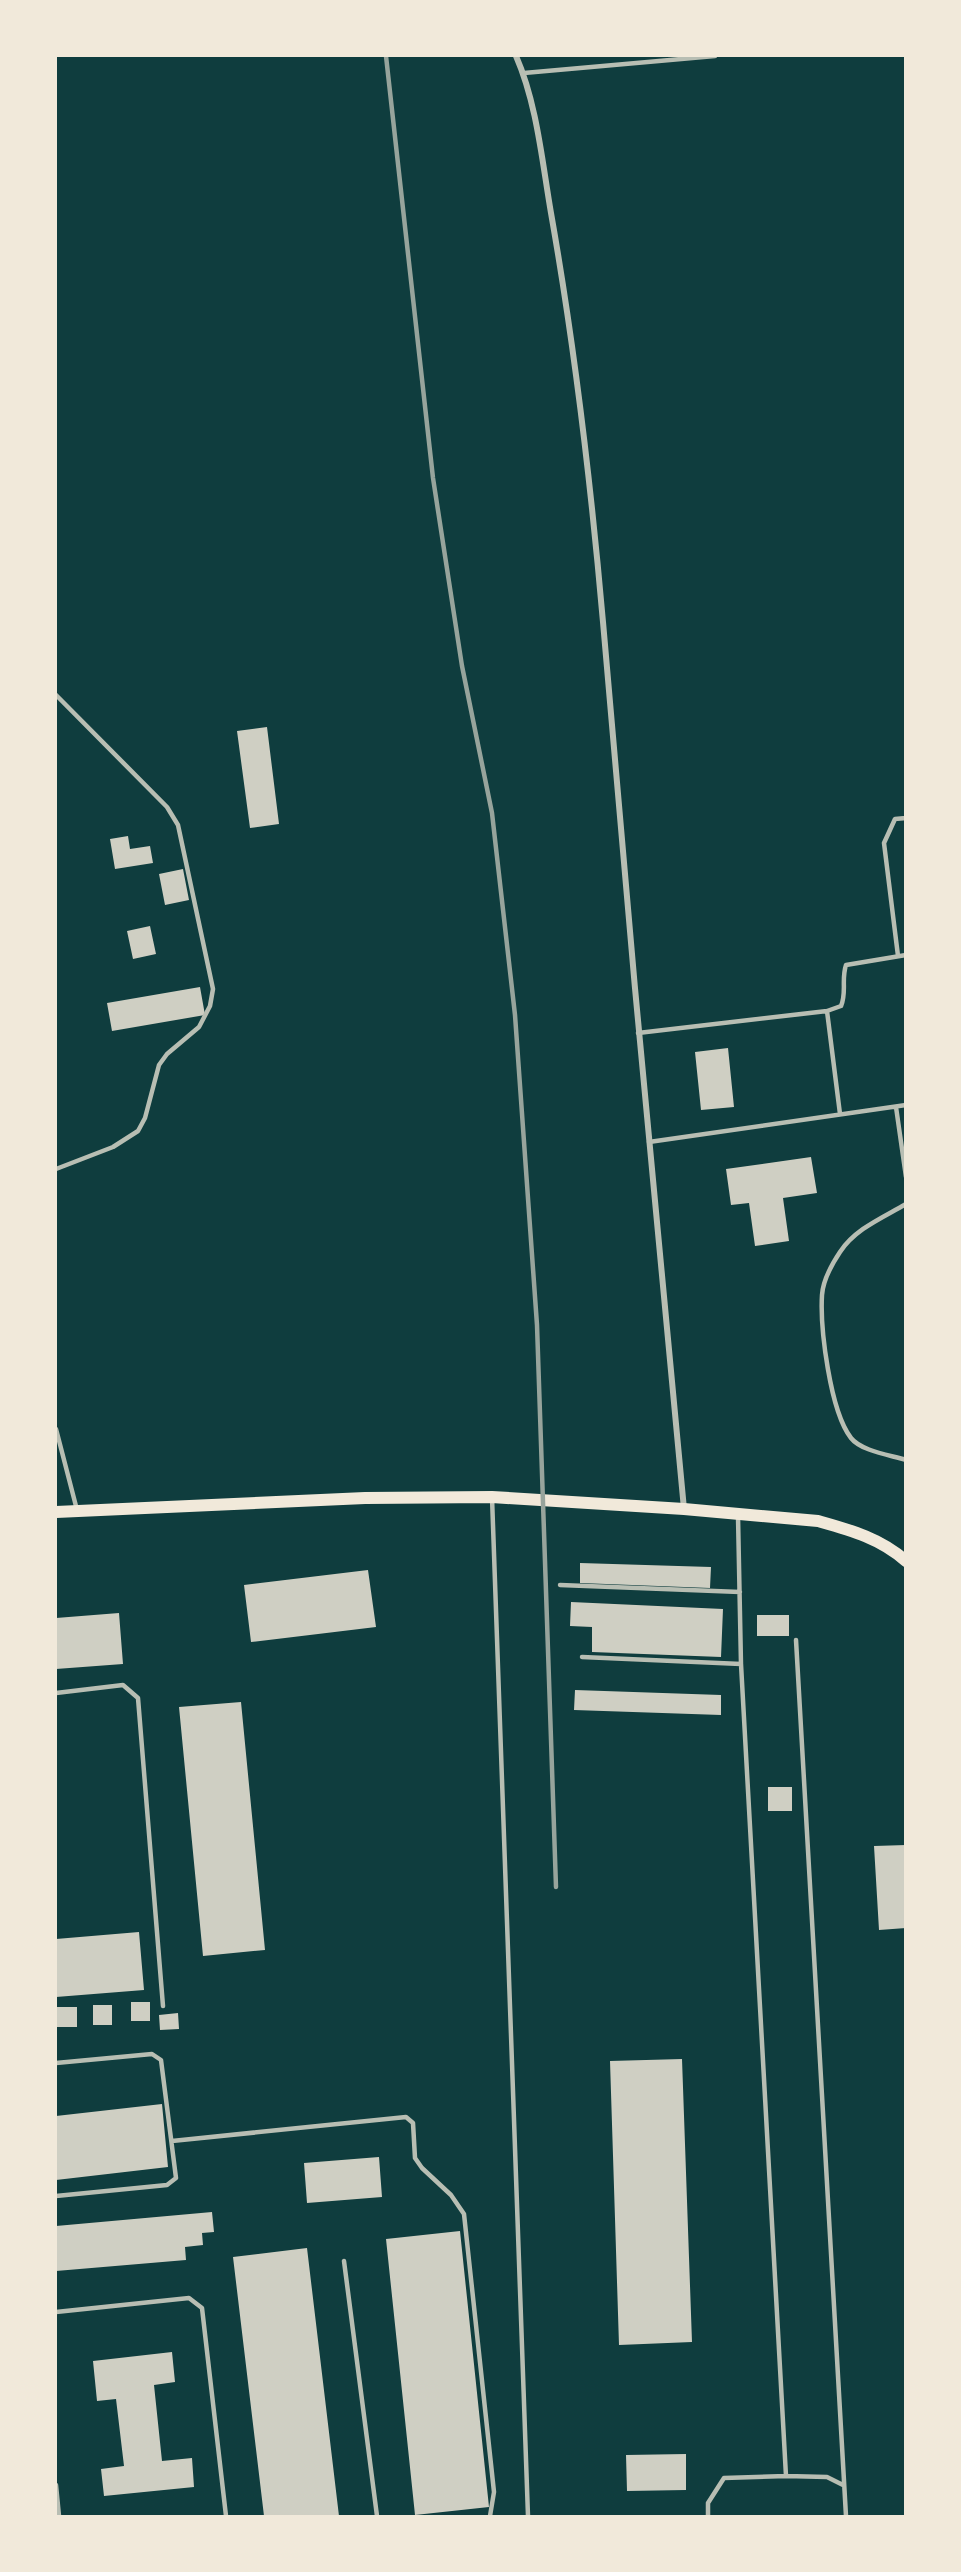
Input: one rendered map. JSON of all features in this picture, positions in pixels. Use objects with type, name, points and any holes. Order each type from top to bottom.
[{"type":"main road","points":[[56,1512],[365,1498],[492,1497],[684,1509],[818,1521],[883,1544],[906,1561]]},
{"type":"street","points":[[516,56],[524,73],[538,138],[565,289],[589,462],[638,1033],[684,1509]]},
{"type":"lane","points":[[524,73],[715,56]]},
{"type":"lane","points":[[56,695],[167,807],[178,825],[213,989],[204,1020],[167,1054],[159,1065],[145,1118],[138,1131],[112,1148],[56,1169]]},
{"type":"lane","points":[[898,956],[884,843],[895,819],[906,818]]},
{"type":"lane","points":[[638,1033],[827,1011],[841,1006],[846,994],[843,975],[846,965],[906,955]]},
{"type":"lane","points":[[827,1011],[840,1114]]},
{"type":"lane","points":[[649,1142],[906,1105]]},
{"type":"lane","points":[[896,1107],[906,1177]]},
{"type":"lane","points":[[906,1204],[858,1231],[841,1250],[830,1268],[822,1294],[827,1365],[833,1395],[851,1439],[862,1446],[906,1460]]},
{"type":"lane","points":[[56,1429],[77,1511]]},
{"type":"lane","points":[[492,1497],[528,2517]]},
{"type":"lane","points":[[738,1513],[741,1664],[786,2476]]},
{"type":"lane","points":[[560,1585],[740,1592]]},
{"type":"lane","points":[[796,1640],[846,2517]]},
{"type":"lane","points":[[582,1657],[741,1664]]},
{"type":"lane","points":[[56,1693],[123,1685],[138,1698],[163,2006]]},
{"type":"lane","points":[[56,2062],[152,2054],[161,2060],[176,2178],[167,2186],[56,2196]]},
{"type":"lane","points":[[171,2141],[406,2117],[413,2123],[415,2158],[422,2168],[451,2195],[464,2214],[494,2492],[490,2517]]},
{"type":"lane","points":[[345,2261],[377,2517]]},
{"type":"lane","points":[[56,2313],[189,2298],[202,2308],[226,2517]]},
{"type":"lane","points":[[708,2517],[708,2503],[724,2478],[827,2477],[843,2485]]},
{"type":"lane","points":[[56,2486],[59,2517]]},
{"type":"building","points":[[267,727],[279,824],[250,828],[237,731]]},
{"type":"building","points":[[128,836],[130,849],[150,846],[153,863],[115,869],[110,839]]},
{"type":"building","points":[[183,869],[189,900],[165,905],[159,874]]},
{"type":"building","points":[[150,926],[156,954],[133,959],[127,931]]},
{"type":"building","points":[[200,987],[205,1015],[112,1031],[107,1003]]},
{"type":"building","points":[[728,1048],[734,1107],[701,1110],[695,1052]]},
{"type":"building","points":[[811,1157],[817,1193],[783,1198],[789,1241],[755,1246],[749,1203],[731,1205],[726,1169]]},
{"type":"building","points":[[580,1563],[711,1567],[710,1588],[580,1583]]},
{"type":"building","points":[[368,1570],[376,1627],[251,1642],[244,1585]]},
{"type":"building","points":[[571,1602],[723,1609],[721,1657],[592,1652],[592,1627],[570,1626]]},
{"type":"building","points":[[119,1613],[123,1664],[56,1669],[56,1618]]},
{"type":"building","points":[[757,1615],[789,1615],[789,1636],[757,1636]]},
{"type":"building","points":[[575,1690],[721,1695],[721,1715],[574,1710]]},
{"type":"building","points":[[241,1702],[265,1950],[203,1956],[179,1707]]},
{"type":"building","points":[[768,1787],[792,1787],[792,1811],[768,1811]]},
{"type":"building","points":[[906,1845],[906,1928],[879,1930],[874,1846]]},
{"type":"building","points":[[139,1932],[144,1990],[56,1997],[56,1939]]},
{"type":"building","points":[[131,2002],[150,2002],[150,2021],[131,2021]]},
{"type":"building","points":[[93,2005],[112,2005],[112,2025],[93,2025]]},
{"type":"building","points":[[57,2007],[77,2007],[77,2027],[57,2027]]},
{"type":"building","points":[[178,2013],[179,2029],[160,2030],[159,2015]]},
{"type":"building","points":[[682,2059],[692,2342],[619,2345],[610,2061]]},
{"type":"building","points":[[162,2104],[168,2167],[56,2180],[56,2116]]},
{"type":"building","points":[[379,2157],[382,2197],[307,2203],[304,2163]]},
{"type":"building","points":[[212,2212],[214,2232],[202,2233],[203,2245],[185,2247],[186,2260],[56,2271],[56,2226]]},
{"type":"building","points":[[460,2231],[489,2507],[415,2515],[386,2239]]},
{"type":"building","points":[[307,2248],[339,2516],[264,2516],[233,2257]]},
{"type":"building","points":[[172,2352],[175,2382],[154,2385],[162,2461],[192,2458],[194,2487],[104,2496],[101,2469],[124,2466],[116,2399],[97,2401],[93,2361]]},
{"type":"building","points":[[686,2454],[686,2490],[627,2491],[626,2455]]},
{"type":"railway","points":[[386,56],[433,478],[462,666],[492,813],[515,1015],[537,1325],[556,1887]]}]
